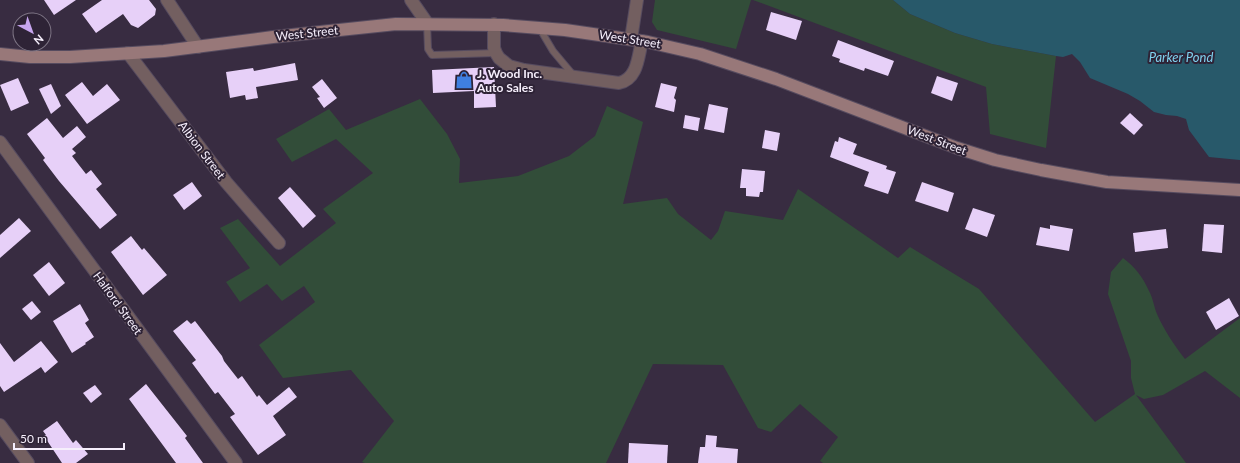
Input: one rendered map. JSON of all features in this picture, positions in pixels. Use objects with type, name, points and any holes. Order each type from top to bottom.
[{"type":"main road","name":"West Street","points":[[0,54],[30,57],[70,57],[128,53],[198,47],[273,37],[396,24],[494,24],[539,27],[637,40],[694,52],[745,68],[957,148],[995,160],[1107,182],[1240,190]]},
{"type":"street","points":[[167,0],[198,47]]},
{"type":"street","points":[[411,0],[427,23]]},
{"type":"street","points":[[494,24],[494,48],[499,58],[509,66],[524,70],[622,82],[630,78],[635,71],[637,0]]},
{"type":"street","name":"Albion Street","points":[[128,53],[226,182],[279,243]]},
{"type":"street","name":"Halford Street","points":[[0,142],[236,463]]},
{"type":"street","points":[[0,425],[28,463]]},
{"type":"lane","points":[[427,23],[428,49],[432,55],[496,53]]},
{"type":"lane","points":[[539,27],[553,51],[574,76]]},
{"type":"green space","points":[[655,0],[751,0],[736,49],[657,30],[652,22]]},
{"type":"green space","points":[[753,0],[893,0],[910,14],[955,33],[992,44],[1056,56],[1046,148],[990,134],[986,87]]},
{"type":"green space","points":[[420,99],[447,134],[460,159],[459,183],[518,176],[569,156],[595,136],[607,106],[643,122],[623,204],[667,198],[678,214],[711,240],[718,231],[725,211],[783,220],[798,189],[898,258],[910,247],[979,289],[1095,422],[1135,394],[1131,378],[1131,361],[1108,294],[1111,272],[1123,258],[1134,268],[1144,281],[1163,326],[1185,359],[1240,318],[1240,398],[1205,371],[1163,395],[1144,399],[1136,395],[1186,463],[823,463],[820,461],[838,437],[800,404],[771,432],[758,428],[723,365],[653,364],[606,463],[362,462],[394,421],[351,370],[283,378],[259,345],[315,302],[304,286],[282,301],[267,284],[240,302],[226,282],[250,268],[220,228],[238,219],[280,266],[336,223],[323,209],[373,173],[336,139],[292,162],[276,139],[329,109],[346,130]]},
{"type":"water","name":"Parker Pond","points":[[893,0],[1240,0],[1240,160],[1209,157],[1189,130],[1186,119],[1154,112],[1128,94],[1090,78],[1080,62],[1072,54],[1063,57],[1056,56],[992,44],[955,33],[910,14]]},
{"type":"building","points":[[44,0],[76,0],[54,15]]},
{"type":"building","points":[[102,0],[149,0],[156,9],[155,15],[138,28],[131,25],[123,14],[96,33],[82,14]]},
{"type":"building","points":[[771,12],[802,21],[796,40],[766,30]]},
{"type":"building","points":[[838,40],[894,61],[888,76],[865,68],[864,71],[839,62],[840,59],[832,56]]},
{"type":"building","points":[[295,63],[298,80],[256,87],[258,98],[246,100],[245,95],[230,98],[226,72],[253,68],[254,71]]},
{"type":"building","name":"J. Wood Inc. Auto Sales","points":[[494,67],[496,107],[474,108],[474,91],[433,93],[432,70]]},
{"type":"building","points":[[937,76],[958,83],[952,101],[931,93]]},
{"type":"building","points":[[18,78],[29,103],[11,111],[0,85]]},
{"type":"building","points":[[322,79],[337,98],[324,108],[317,98],[320,97],[312,87]]},
{"type":"building","points":[[82,82],[93,96],[107,84],[120,100],[87,124],[65,95]]},
{"type":"building","points":[[661,83],[677,87],[674,98],[676,100],[674,112],[655,107]]},
{"type":"building","points":[[51,84],[61,106],[51,114],[39,89]]},
{"type":"building","points":[[709,104],[728,108],[724,133],[704,129]]},
{"type":"building","points":[[1130,113],[1143,125],[1134,135],[1120,123]]},
{"type":"building","points":[[685,115],[700,118],[698,131],[683,128]]},
{"type":"building","points":[[47,118],[63,138],[77,126],[86,137],[72,149],[76,153],[72,156],[86,174],[91,170],[102,184],[96,189],[117,215],[100,229],[59,181],[43,160],[45,158],[27,134]]},
{"type":"building","points":[[765,130],[780,133],[777,151],[762,148]]},
{"type":"building","points":[[839,137],[857,144],[853,154],[887,166],[886,169],[896,172],[888,194],[864,186],[869,172],[830,157],[835,141],[838,142]]},
{"type":"building","points":[[742,169],[765,171],[763,192],[760,192],[759,197],[746,196],[746,188],[740,188]]},
{"type":"building","points":[[192,182],[202,196],[184,210],[173,195]]},
{"type":"building","points":[[922,182],[954,193],[948,212],[915,201]]},
{"type":"building","points":[[290,187],[316,216],[303,228],[278,198]]},
{"type":"building","points":[[973,208],[995,215],[987,237],[965,229]]},
{"type":"building","points":[[19,218],[31,231],[0,258],[0,235]]},
{"type":"building","points":[[1204,224],[1224,225],[1222,253],[1202,251]]},
{"type":"building","points":[[1050,225],[1073,229],[1069,251],[1036,245],[1040,227],[1050,229]]},
{"type":"building","points":[[1166,229],[1168,248],[1135,252],[1133,233]]},
{"type":"building","points":[[131,236],[142,250],[144,248],[167,275],[143,295],[111,252]]},
{"type":"building","points":[[49,262],[65,283],[49,296],[33,275]]},
{"type":"building","points":[[1229,298],[1239,316],[1216,330],[1206,312]]},
{"type":"building","points":[[32,301],[41,312],[31,320],[22,309]]},
{"type":"building","points":[[80,304],[89,320],[85,323],[94,337],[72,353],[53,321]]},
{"type":"building","points":[[187,320],[191,324],[195,321],[238,379],[242,376],[257,397],[259,395],[267,405],[289,387],[297,397],[273,416],[286,435],[258,455],[230,417],[235,414],[218,392],[215,394],[192,363],[196,360],[173,331]]},
{"type":"building","points":[[41,341],[58,362],[45,373],[41,367],[4,392],[0,386],[0,343],[14,362]]},
{"type":"building","points":[[146,384],[187,436],[185,438],[203,463],[176,463],[129,399]]},
{"type":"building","points":[[95,385],[102,394],[91,403],[83,393]]},
{"type":"building","points":[[57,421],[73,443],[76,440],[88,454],[76,463],[62,463],[44,436],[46,435],[43,431]]},
{"type":"building","points":[[706,435],[717,436],[716,447],[738,449],[737,463],[698,463],[700,447],[705,447]]},
{"type":"building","points":[[629,443],[668,445],[667,463],[628,463]]},
{"type":"place","name":"J. Wood Inc. Auto Sales","points":[[464,80]]}]
